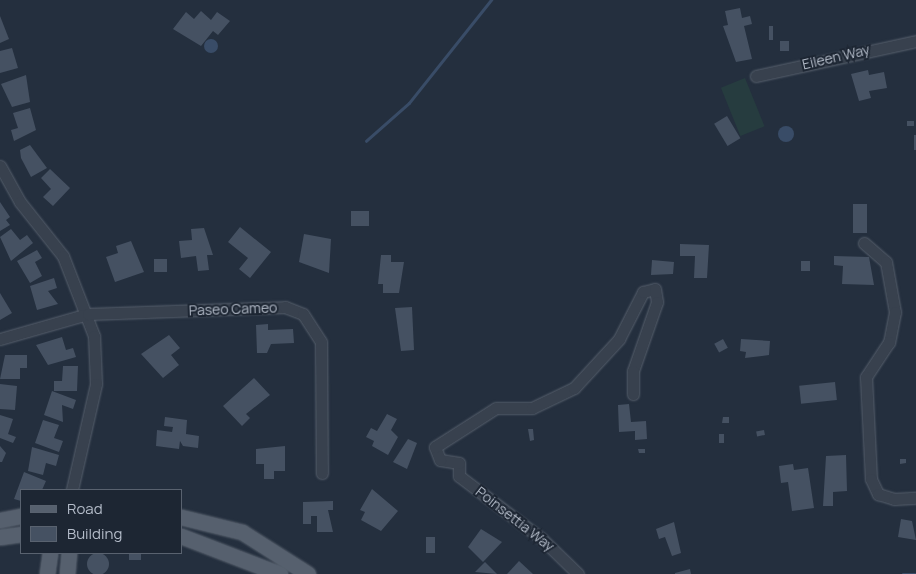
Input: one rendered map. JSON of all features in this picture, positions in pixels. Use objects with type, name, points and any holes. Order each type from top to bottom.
[{"type":"main road","points":[[0,520],[20,516]]},
{"type":"main road","points":[[182,517],[242,532],[308,574]]},
{"type":"main road","points":[[0,538],[20,534]]},
{"type":"main road","points":[[182,536],[280,574]]},
{"type":"main road","points":[[47,574],[50,554]]},
{"type":"main road","points":[[67,574],[69,554]]},
{"type":"street","name":"Eileen Way","points":[[756,76],[897,42],[916,42]]},
{"type":"street","points":[[0,166],[20,202],[63,256],[88,314],[96,384],[72,489]]},
{"type":"street","points":[[864,244],[886,262],[894,312],[890,342],[866,377],[871,479],[878,494],[894,500],[916,498]]},
{"type":"street","name":"Poinsettia Way","points":[[578,574],[542,539],[459,476],[459,463],[440,460],[434,451],[437,443],[496,408],[532,408],[574,388],[619,339],[643,292],[655,289],[659,292],[635,365],[633,394]]},
{"type":"street","name":"Paseo Cameo","points":[[0,339],[88,314],[284,307],[303,314],[321,342],[322,473]]},
{"type":"green space","points":[[745,78],[764,126],[740,136],[721,88]]},
{"type":"water","points":[[208,39],[214,39],[218,46],[214,53],[208,53],[204,49],[204,43]]},
{"type":"water","points":[[783,126],[789,126],[794,131],[792,140],[783,142],[778,137],[778,131]]},
{"type":"building","points":[[740,8],[742,18],[750,16],[752,24],[744,26],[752,59],[736,62],[723,26],[728,25],[725,11]]},
{"type":"building","points":[[201,11],[211,20],[217,12],[230,21],[218,35],[213,31],[201,46],[173,29],[186,12],[194,19]]},
{"type":"building","points":[[0,16],[9,39],[0,43]]},
{"type":"building","points":[[769,26],[773,26],[773,40],[769,40]]},
{"type":"building","points":[[780,41],[789,41],[789,51],[780,51]]},
{"type":"building","points":[[12,48],[18,68],[0,73],[0,51]]},
{"type":"building","points":[[868,70],[869,75],[884,72],[887,88],[869,91],[871,98],[859,101],[851,74]]},
{"type":"building","points":[[26,75],[30,102],[12,107],[1,84]]},
{"type":"building","points":[[30,108],[36,130],[14,141],[11,130],[18,128],[13,113]]},
{"type":"building","points":[[727,116],[740,138],[728,146],[714,124]]},
{"type":"building","points":[[907,121],[914,121],[914,126],[907,126]]},
{"type":"building","points":[[914,135],[916,135],[916,150],[914,150]]},
{"type":"building","points":[[30,145],[47,168],[31,177],[21,158],[20,150]]},
{"type":"building","points":[[50,169],[70,188],[53,206],[43,197],[51,189],[41,178]]},
{"type":"building","points":[[0,202],[10,217],[6,220],[10,225],[0,231]]},
{"type":"building","points":[[853,204],[867,204],[867,233],[853,233]]},
{"type":"building","points":[[351,211],[369,211],[369,226],[351,226]]},
{"type":"building","points":[[240,227],[271,252],[250,278],[239,269],[248,258],[228,242]]},
{"type":"building","points":[[204,228],[213,255],[207,255],[209,270],[198,271],[196,256],[181,258],[179,241],[192,240],[191,229]]},
{"type":"building","points":[[11,229],[20,240],[27,235],[33,243],[11,261],[0,237]]},
{"type":"building","points":[[304,234],[331,239],[329,273],[299,262]]},
{"type":"building","points":[[131,241],[144,272],[115,282],[106,257],[118,253],[116,246]]},
{"type":"building","points":[[680,244],[709,245],[707,278],[694,278],[695,256],[680,256]]},
{"type":"building","points":[[37,250],[42,258],[35,262],[42,276],[30,283],[17,261]]},
{"type":"building","points":[[381,255],[391,255],[391,262],[404,262],[399,293],[383,293],[383,284],[378,284]]},
{"type":"building","points":[[834,256],[869,257],[874,285],[842,284],[843,266],[834,265]]},
{"type":"building","points":[[154,259],[167,259],[167,272],[154,272]]},
{"type":"building","points":[[652,260],[674,262],[673,274],[651,275]]},
{"type":"building","points":[[801,261],[810,261],[810,271],[801,271]]},
{"type":"building","points":[[54,278],[57,288],[48,291],[58,304],[37,310],[30,286]]},
{"type":"building","points":[[0,293],[12,313],[0,320]]},
{"type":"building","points":[[412,307],[414,350],[401,351],[395,308]]},
{"type":"building","points":[[268,324],[268,330],[293,329],[294,343],[271,344],[267,353],[257,353],[256,325]]},
{"type":"building","points":[[169,335],[180,348],[171,355],[179,365],[163,378],[141,354]]},
{"type":"building","points":[[62,337],[66,350],[73,348],[76,357],[48,365],[36,345]]},
{"type":"building","points":[[723,339],[728,348],[719,353],[714,344]]},
{"type":"building","points":[[741,339],[770,341],[769,355],[745,358],[746,352],[740,351]]},
{"type":"building","points":[[5,355],[27,355],[27,368],[20,368],[20,379],[0,379]]},
{"type":"building","points":[[63,366],[78,366],[77,391],[54,391],[54,381],[62,381]]},
{"type":"building","points":[[254,378],[270,395],[246,414],[250,418],[242,426],[223,406]]},
{"type":"building","points":[[835,382],[837,400],[801,404],[799,386]]},
{"type":"building","points":[[0,384],[17,386],[15,410],[0,409]]},
{"type":"building","points":[[52,391],[76,400],[73,409],[62,405],[63,422],[44,415]]},
{"type":"building","points":[[629,404],[631,422],[646,421],[647,439],[635,440],[635,431],[619,432],[618,405]]},
{"type":"building","points":[[387,414],[397,419],[391,430],[398,437],[388,455],[372,446],[374,441],[366,437],[371,428],[377,431]]},
{"type":"building","points":[[0,415],[13,419],[8,434],[16,437],[13,443],[0,438]]},
{"type":"building","points":[[165,417],[187,420],[186,434],[199,436],[198,448],[183,446],[180,441],[179,449],[156,446],[157,430],[172,432],[173,427],[164,426]]},
{"type":"building","points":[[723,417],[729,417],[729,423],[722,423]]},
{"type":"building","points":[[43,420],[59,425],[54,438],[63,441],[59,452],[35,443]]},
{"type":"building","points":[[528,429],[533,429],[534,440],[530,441]]},
{"type":"building","points":[[764,430],[765,435],[757,436],[756,432]]},
{"type":"building","points":[[719,434],[724,434],[724,443],[719,443]]},
{"type":"building","points":[[408,439],[417,443],[407,469],[393,462]]},
{"type":"building","points":[[0,446],[6,453],[2,462],[0,462]]},
{"type":"building","points":[[285,446],[285,471],[274,471],[274,479],[264,479],[264,464],[256,464],[256,449]]},
{"type":"building","points":[[32,447],[59,455],[56,466],[46,463],[43,475],[28,471]]},
{"type":"building","points":[[638,449],[645,449],[645,453],[639,453]]},
{"type":"building","points":[[846,455],[847,491],[833,492],[833,506],[823,506],[826,456]]},
{"type":"building","points":[[900,459],[906,459],[906,463],[900,464]]},
{"type":"building","points":[[793,464],[794,470],[808,468],[814,508],[792,511],[788,482],[781,483],[779,466]]},
{"type":"building","points":[[24,472],[46,481],[42,489],[20,489],[20,501],[14,499]]},
{"type":"building","points":[[372,489],[398,511],[381,531],[361,520],[365,512],[360,510]]},
{"type":"building","points":[[333,501],[333,510],[328,510],[333,532],[317,532],[317,516],[311,516],[311,524],[303,524],[303,502]]},
{"type":"building","points":[[901,519],[912,521],[916,540],[898,537]]},
{"type":"building","points":[[674,522],[681,553],[672,556],[665,537],[659,539],[656,529]]},
{"type":"building","points":[[481,529],[502,542],[483,562],[468,547]]},
{"type":"building","points":[[426,537],[435,537],[435,553],[426,553]]},
{"type":"building","points":[[93,554],[103,554],[109,560],[109,568],[102,575],[94,575],[87,568],[87,560]]},
{"type":"building","points":[[129,554],[141,554],[141,560],[129,560]]},
{"type":"building","points":[[519,561],[533,574],[507,574]]},
{"type":"building","points":[[485,562],[497,574],[475,572]]},
{"type":"building","points":[[690,569],[691,574],[675,574],[675,573]]},
{"type":"waterway","points":[[366,141],[409,103],[491,0]]},
{"type":"waterway","points":[[903,574],[916,574]]}]
